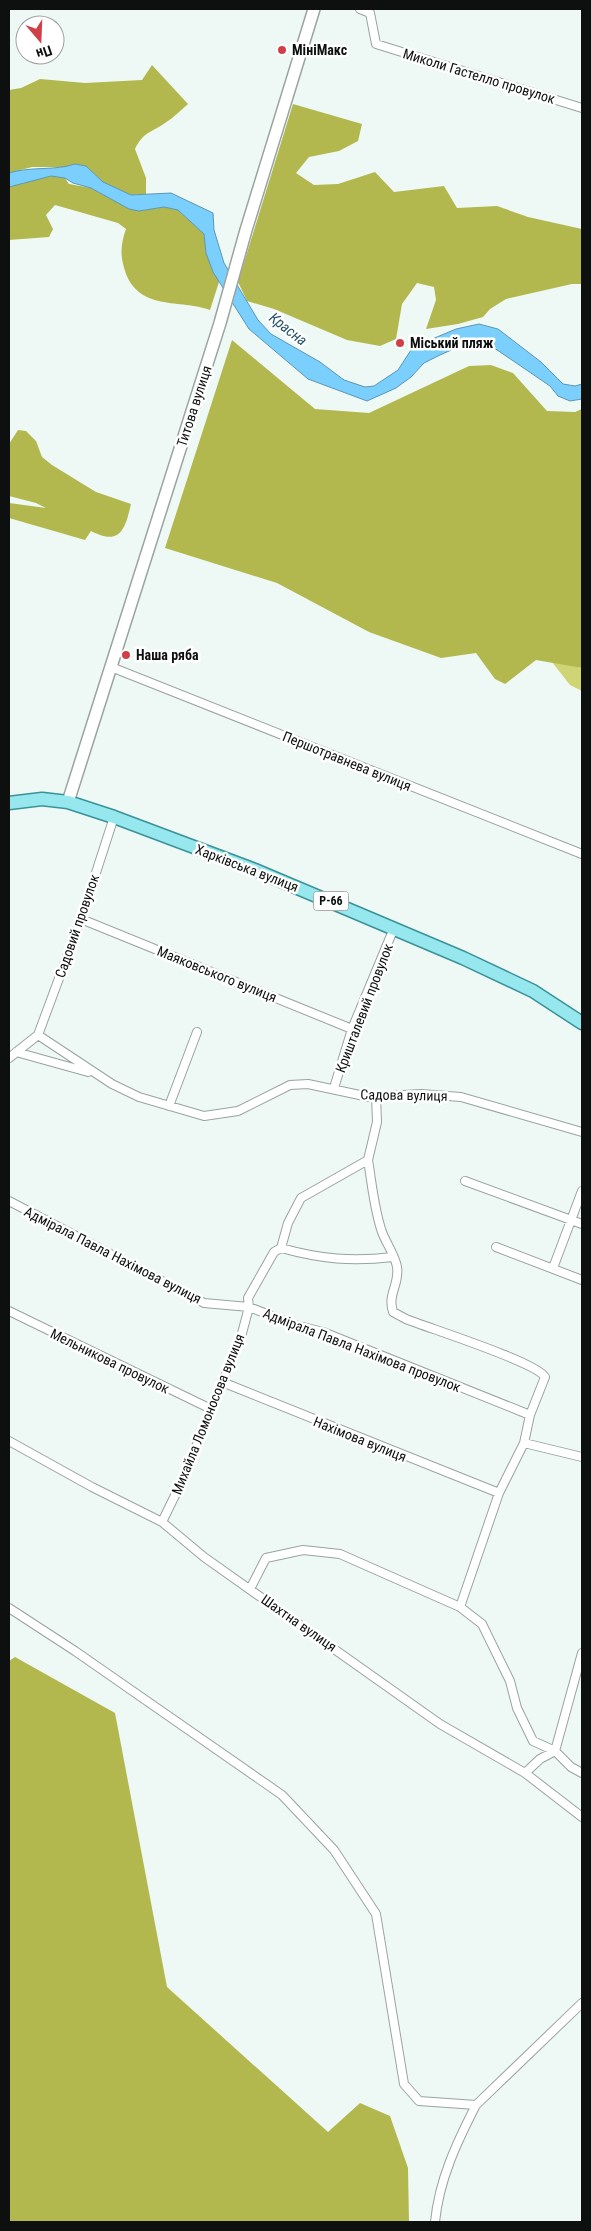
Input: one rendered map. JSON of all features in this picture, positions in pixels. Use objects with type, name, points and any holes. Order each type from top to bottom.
[{"type":"main road","name":"Р-66","points":[[9,803],[42,799],[68,802]]},
{"type":"main road","name":"Харківська вулиця","points":[[68,802],[114,817],[255,870],[394,928],[533,991],[582,1023]]},
{"type":"street","name":"Титова вулиця","points":[[68,802],[220,323],[246,230],[314,9]]},
{"type":"street","name":"Миколи Гастелло провулок","points":[[360,9],[370,13],[376,44],[582,108]]},
{"type":"street","name":"Першотравнева вулиця","points":[[111,667],[582,854]]},
{"type":"street","name":"Садовий провулок","points":[[38,1035],[81,919],[114,817]]},
{"type":"street","name":"Маяковського вулиця","points":[[81,919],[352,1029]]},
{"type":"street","name":"Кришталевий провулок","points":[[334,1088],[352,1029],[394,928]]},
{"type":"street","points":[[169,1106],[197,1032]]},
{"type":"street","points":[[9,1058],[38,1035]]},
{"type":"street","name":"Садова вулиця","points":[[38,1035],[94,1073],[139,1097],[204,1116],[238,1111],[290,1085],[308,1084],[334,1088],[358,1096],[440,1094],[461,1097],[582,1132]]},
{"type":"street","points":[[16,1052],[94,1073]]},
{"type":"street","points":[[376,1096],[377,1122],[368,1160],[376,1212],[397,1265],[398,1275],[390,1301],[393,1312],[406,1319],[542,1372],[545,1377],[530,1415],[524,1443],[499,1493],[460,1607]]},
{"type":"street","name":"Михайла Ломоносова вулиця","points":[[162,1522],[183,1479],[241,1337],[249,1308],[248,1298],[278,1250],[300,1198],[368,1160]]},
{"type":"street","points":[[465,1181],[582,1224]]},
{"type":"street","points":[[553,1268],[582,1191]]},
{"type":"street","name":"Адмірала Павла Нахімова вулиця","points":[[9,1201],[204,1303],[249,1308]]},
{"type":"street","points":[[496,1247],[582,1280]]},
{"type":"street","points":[[278,1250],[318,1258],[364,1261],[393,1257]]},
{"type":"street","name":"Адмірала Павла Нахімова провулок","points":[[249,1308],[369,1350],[530,1415]]},
{"type":"street","name":"Мельникова провулок","points":[[9,1311],[211,1410]]},
{"type":"street","name":"Нахімова вулиця","points":[[222,1382],[499,1493]]},
{"type":"street","name":"Шахтна вулиця","points":[[9,1441],[92,1487],[162,1522],[204,1557],[440,1724],[525,1773],[582,1817]]},
{"type":"street","points":[[524,1443],[582,1457]]},
{"type":"street","points":[[250,1589],[266,1558],[302,1550],[340,1554],[460,1607],[482,1624],[510,1681],[517,1708],[533,1741],[555,1751],[571,1767],[582,1773]]},
{"type":"street","points":[[9,1608],[75,1651],[282,1795],[334,1850],[376,1914],[404,2084],[419,2101],[476,2105]]},
{"type":"street","points":[[525,1773],[540,1759],[555,1751],[582,1653]]},
{"type":"street","points":[[435,2222],[437,2206],[454,2146],[476,2105],[582,2003]]},
{"type":"green space","points":[[152,65],[188,104],[168,121],[145,136],[135,149],[146,178],[146,194],[131,195],[103,182],[86,166],[75,164],[66,167],[32,167],[9,173],[9,90],[21,88],[40,79],[85,83],[142,80]]},
{"type":"green space","points":[[293,104],[362,124],[358,141],[339,151],[309,157],[296,173],[314,185],[338,184],[375,172],[394,192],[444,186],[457,208],[497,206],[528,217],[582,229],[582,284],[572,284],[506,299],[490,309],[483,317],[458,324],[426,329],[436,300],[434,287],[417,283],[402,304],[396,339],[380,346],[347,340],[274,309],[247,301],[238,282]]},
{"type":"green space","points":[[51,176],[65,178],[69,184],[91,188],[126,207],[139,211],[164,207],[178,210],[204,234],[206,253],[219,282],[210,310],[162,302],[141,294],[133,286],[126,274],[122,257],[122,246],[126,229],[118,223],[55,205],[46,215],[53,229],[49,237],[9,240],[9,187]]},
{"type":"green space","points":[[232,340],[315,409],[369,413],[469,366],[491,365],[513,373],[547,411],[575,412],[582,409],[582,668],[536,660],[505,684],[495,679],[476,653],[441,658],[369,632],[277,583],[165,548]]},
{"type":"green space","points":[[18,430],[26,431],[36,441],[42,457],[52,465],[96,492],[131,504],[120,533],[109,537],[91,531],[85,540],[9,518],[9,503],[46,508],[36,503],[9,496],[9,444]]},
{"type":"green space","points":[[552,662],[582,668],[582,691],[570,685]]},
{"type":"green space","points":[[15,1657],[115,1713],[167,1987],[328,2132],[360,2103],[390,2116],[408,2168],[409,2222],[9,2222],[9,1661]]},
{"type":"water","points":[[75,164],[86,166],[103,182],[131,195],[171,193],[213,213],[214,230],[224,263],[258,320],[271,334],[320,362],[344,380],[365,387],[374,386],[398,370],[411,350],[418,345],[456,329],[479,324],[498,329],[541,362],[563,384],[575,386],[582,384],[582,399],[570,401],[558,396],[550,386],[484,341],[467,343],[424,363],[411,377],[396,388],[367,401],[308,379],[249,329],[213,272],[206,253],[204,234],[178,210],[164,207],[139,211],[129,209],[91,188],[73,183],[65,178],[51,176],[9,187],[9,173]]},
{"type":"place","name":"МініМакс","points":[[282,50]]},
{"type":"place","name":"Міський пляж","points":[[400,343]]},
{"type":"place","name":"Наша ряба","points":[[126,655]]},
{"type":"water label","name":"Красна","points":[[288,329]]}]
